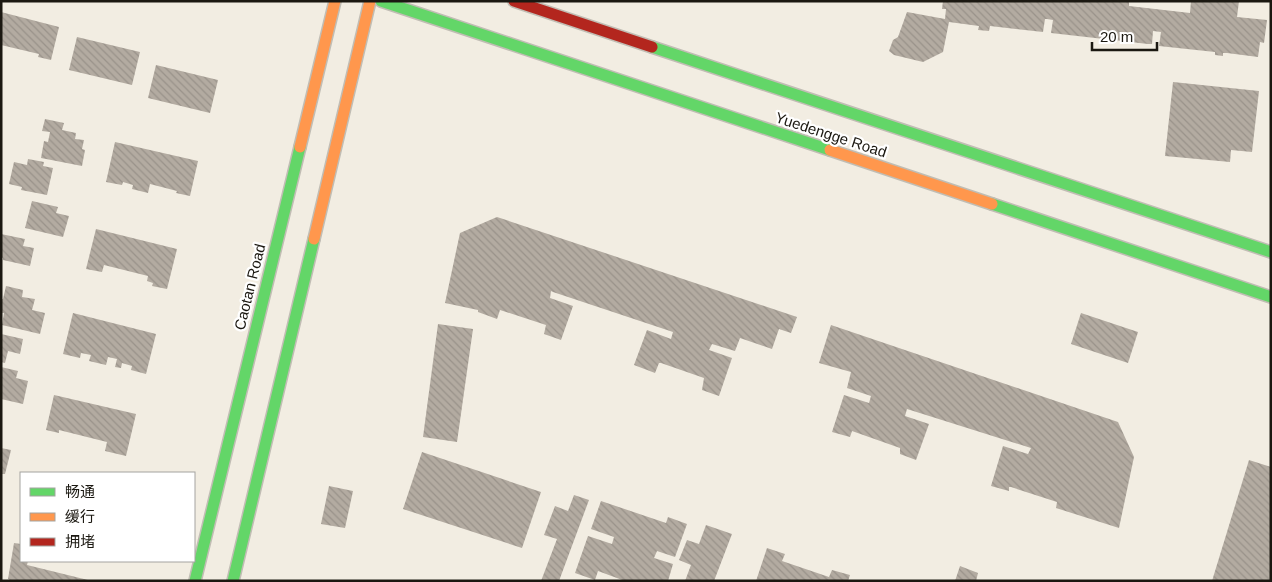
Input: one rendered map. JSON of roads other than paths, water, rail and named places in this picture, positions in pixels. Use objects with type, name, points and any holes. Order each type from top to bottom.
[{"type":"main road","name":"Caotan Road","points":[[195,581],[335,1]]},
{"type":"main road","points":[[233,581],[370,1]]},
{"type":"main road","name":"Yuedengge Road","points":[[382,1],[1271,297]]},
{"type":"main road","name":"Yuedengge Road","points":[[514,1],[1271,252]]}]
